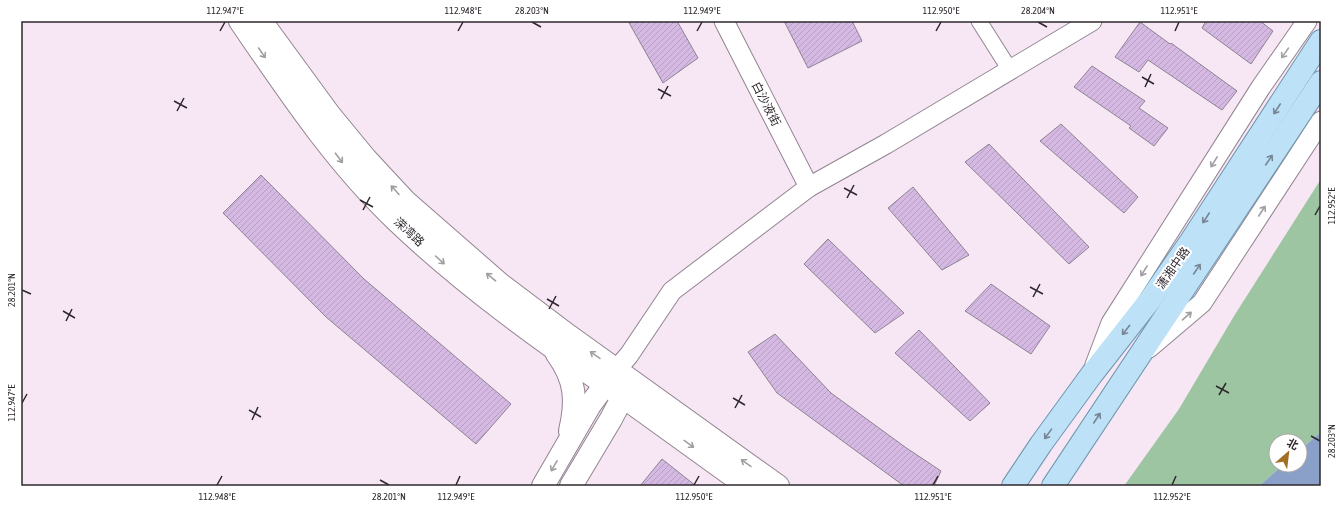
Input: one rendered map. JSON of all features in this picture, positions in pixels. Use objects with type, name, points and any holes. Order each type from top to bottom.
[{"type":"main road","name":"溁湾路","points":[[240,21],[292,97],[350,172],[396,220],[449,268],[539,338],[619,383]]},
{"type":"main road","points":[[261,21],[329,114],[405,201],[500,284],[569,336],[664,427],[747,486]]},
{"type":"main road","name":"潇湘中路","points":[[1013,486],[1041,444],[1092,374],[1150,300],[1192,241],[1321,41]]},
{"type":"main road","name":"潇湘中路","points":[[1053,486],[1321,82]]},
{"type":"main road","points":[[539,338],[554,351],[571,378],[574,390],[574,405],[572,422],[566,446]]},
{"type":"main road","points":[[598,442],[619,383]]},
{"type":"main road","points":[[543,486],[590,405],[619,383]]},
{"type":"main road","points":[[619,383],[778,486]]},
{"type":"main road","points":[[571,486],[598,442],[617,421],[627,417],[642,418],[664,427]]},
{"type":"street","name":"白沙液街","points":[[724,21],[809,187]]},
{"type":"street","points":[[979,21],[1010,70]]},
{"type":"street","points":[[619,383],[629,354],[672,291],[809,187],[886,144],[1092,21]]},
{"type":"street","points":[[1092,374],[1111,323],[1261,87],[1307,21]]},
{"type":"street","points":[[1136,360],[1202,303],[1321,121]]},
{"type":"green space","points":[[1321,179],[1321,432],[1308,443],[1308,433],[1268,433],[1268,473],[1274,473],[1259,486],[1124,486],[1179,409],[1234,316]]},
{"type":"water","points":[[1321,432],[1321,486],[1259,486],[1274,473],[1308,473],[1308,443]]},
{"type":"building","points":[[628,21],[677,21],[698,58],[663,83]]},
{"type":"building","points":[[784,21],[852,21],[862,41],[808,68]]},
{"type":"building","points":[[1206,21],[1260,21],[1273,31],[1251,64],[1202,28]]},
{"type":"building","points":[[1140,22],[1237,91],[1222,110],[1148,60],[1139,72],[1115,57]]},
{"type":"building","points":[[1092,66],[1145,101],[1139,108],[1168,128],[1154,146],[1129,128],[1131,126],[1074,87]]},
{"type":"building","points":[[1061,124],[1138,197],[1124,213],[1040,141]]},
{"type":"building","points":[[989,144],[1089,247],[1069,264],[965,162]]},
{"type":"building","points":[[261,175],[364,279],[511,404],[476,444],[326,317],[223,213]]},
{"type":"building","points":[[913,187],[969,255],[942,270],[888,208]]},
{"type":"building","points":[[828,239],[904,313],[875,333],[804,264]]},
{"type":"building","points":[[991,284],[1050,326],[1031,354],[965,311]]},
{"type":"building","points":[[919,330],[990,403],[970,421],[895,353]]},
{"type":"building","points":[[775,334],[831,393],[905,447],[941,471],[934,486],[904,486],[777,393],[748,352]]},
{"type":"building","points":[[662,459],[696,486],[640,486]]}]
